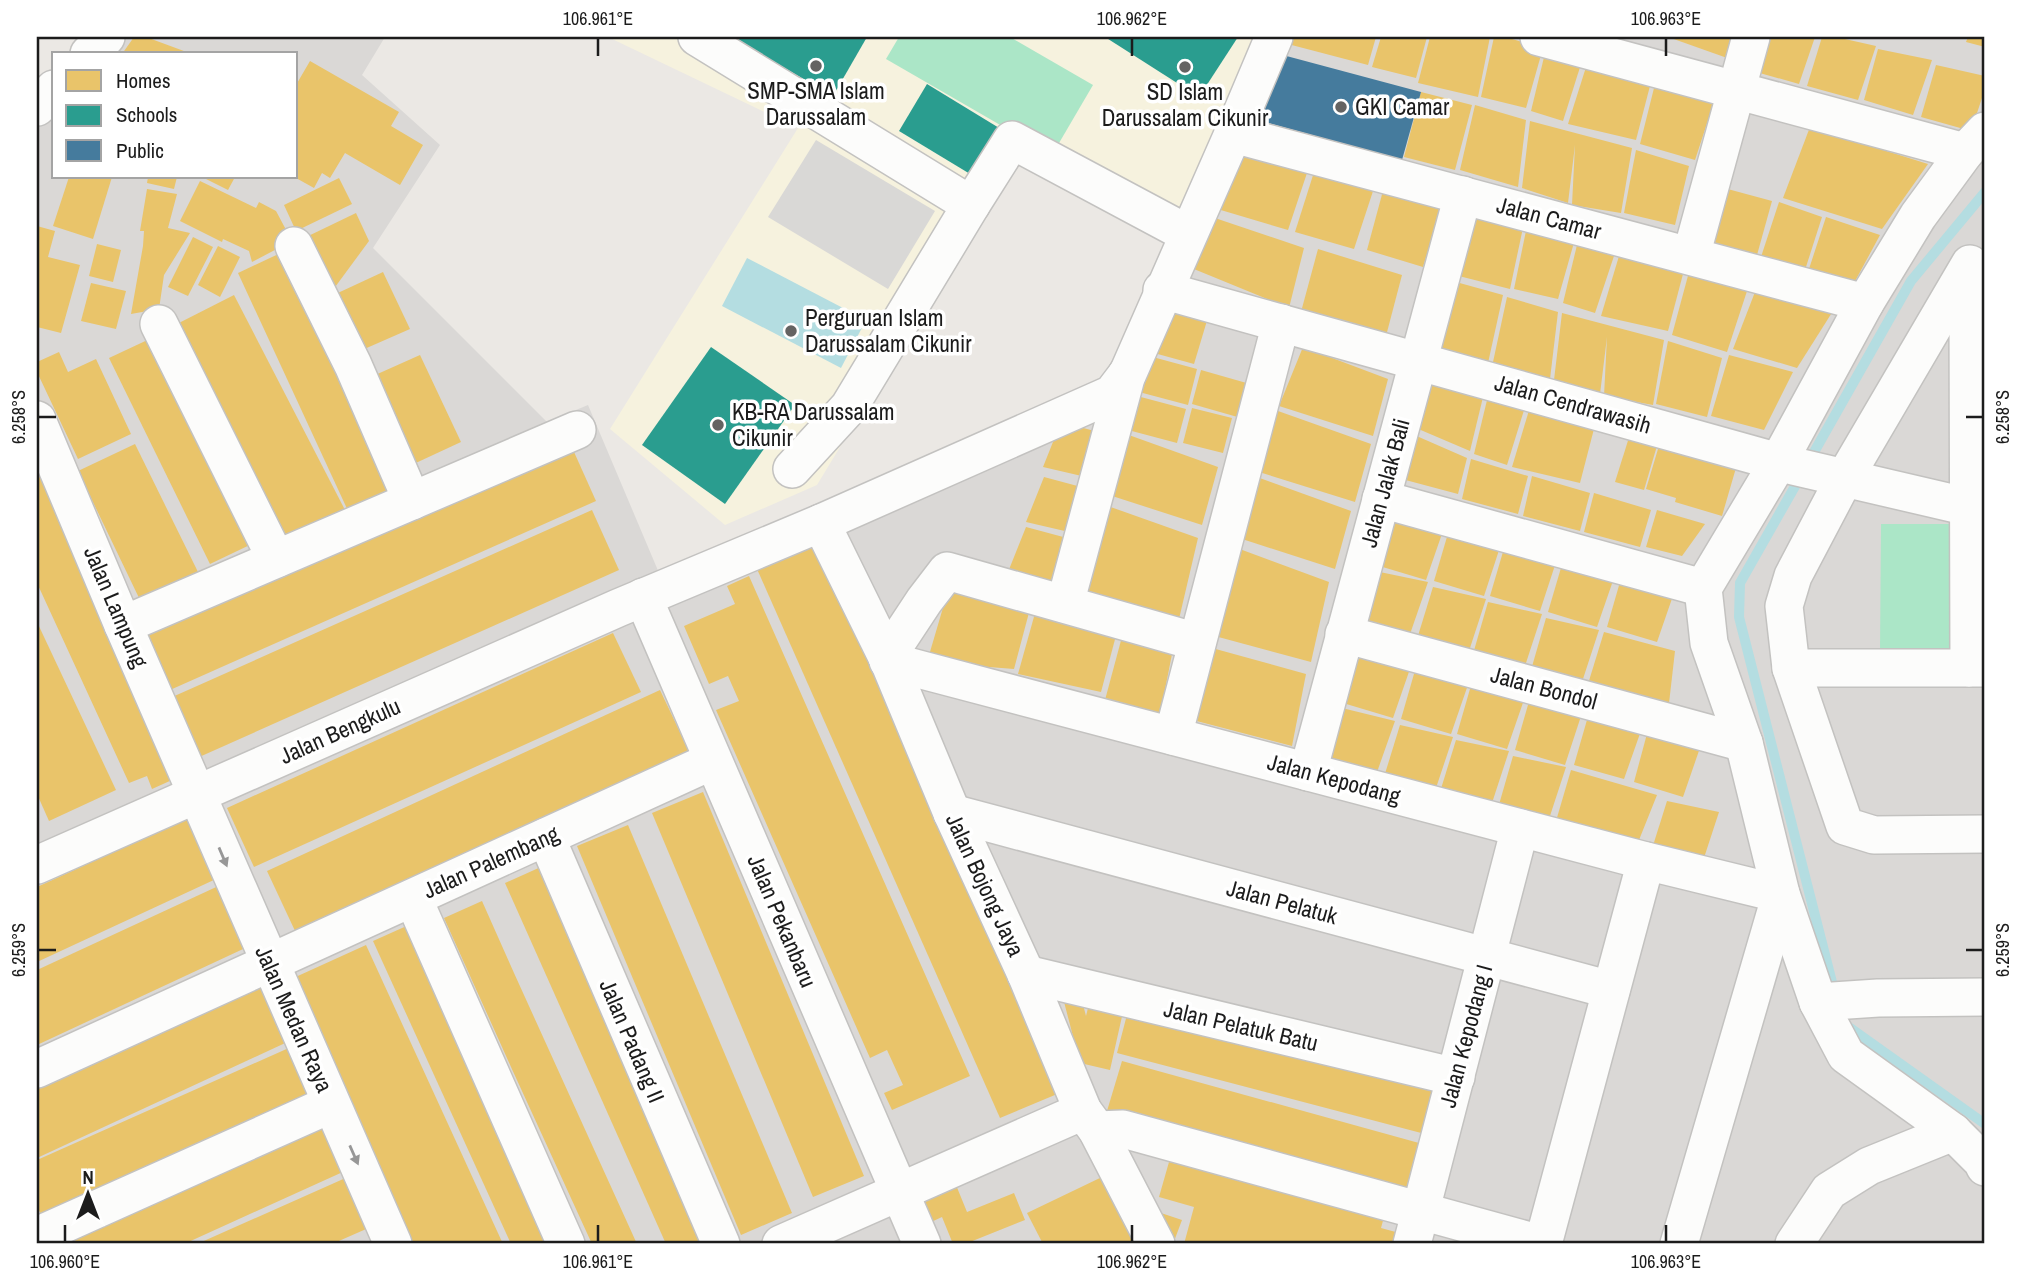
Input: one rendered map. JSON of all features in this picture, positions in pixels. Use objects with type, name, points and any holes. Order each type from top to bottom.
[{"type":"street","points":[[91,52],[106,37]]},
{"type":"street","points":[[697,37],[971,205]]},
{"type":"street","points":[[1065,604],[1128,373],[1274,37]]},
{"type":"street","points":[[1539,37],[1737,89],[1975,141],[1919,216],[1865,303],[1811,470],[1793,576],[1784,606],[1791,668],[1845,826],[1874,835],[1985,834]]},
{"type":"street","points":[[1691,256],[1751,37]]},
{"type":"street","points":[[37,107],[52,91]]},
{"type":"street","name":"Jalan Camar","points":[[1233,134],[1865,303]]},
{"type":"street","points":[[792,469],[849,407],[1012,140],[1188,234]]},
{"type":"street","name":"Jalan Jalak Bali","points":[[1308,772],[1463,195]]},
{"type":"street","points":[[294,246],[353,365],[412,501]]},
{"type":"street","points":[[1977,255],[1811,470],[1703,588],[1709,643],[1744,743],[1781,894],[1834,1000],[1846,1055],[1953,1132],[1985,1167]]},
{"type":"street","points":[[1791,668],[1977,668],[1977,506],[1968,300],[1977,255]]},
{"type":"street","name":"Jalan Cendrawasih","points":[[1162,290],[1811,470],[1977,506]]},
{"type":"street","points":[[1172,736],[1281,323]]},
{"type":"street","points":[[159,324],[276,559]]},
{"type":"street","name":"Jalan Bengkulu","points":[[38,862],[1112,394],[1128,373]]},
{"type":"street","name":"Jalan Lampung","points":[[37,420],[196,794]]},
{"type":"street","points":[[122,625],[577,430]]},
{"type":"street","points":[[1381,499],[1703,588]]},
{"type":"street","name":"Jalan Bojong Jaya","points":[[821,523],[888,659],[952,813],[1090,1120],[1156,1244]]},
{"type":"street","points":[[888,659],[947,571],[1197,642]]},
{"type":"street","name":"Jalan Pekanbaru","points":[[643,597],[922,1244]]},
{"type":"street","name":"Jalan Bondol","points":[[1344,634],[1744,743]]},
{"type":"street","name":"Jalan Kepodang","points":[[888,659],[1520,828],[1781,894]]},
{"type":"street","name":"Jalan Palembang","points":[[37,1069],[712,761]]},
{"type":"street","name":"Jalan Medan Raya","points":[[196,794],[331,1104],[385,1242]]},
{"type":"street","name":"Jalan Pelatuk","points":[[952,813],[1611,990]]},
{"type":"street","name":"Jalan Kepodang I","points":[[1416,1228],[1520,828]]},
{"type":"street","name":"Jalan Padang II","points":[[546,837],[721,1244]]},
{"type":"street","points":[[781,1244],[899,1192],[1090,1120],[1416,1228],[1542,1244],[1646,861]]},
{"type":"street","points":[[1679,1244],[1781,894]]},
{"type":"street","points":[[413,898],[566,1244]]},
{"type":"street","name":"Jalan Pelatuk Batu","points":[[1026,974],[1456,1077]]},
{"type":"street","points":[[1834,1000],[1985,996]]},
{"type":"street","points":[[37,1237],[331,1104]]},
{"type":"street","points":[[1799,1241],[1829,1191],[1869,1166],[1953,1132]]},
{"type":"shaded area","points":[[107,37],[385,37],[362,75],[440,145],[373,248],[547,422],[588,405],[662,580],[1108,392],[1259,37],[1985,37],[1985,1244],[37,1244],[37,108],[52,92],[52,178],[298,178],[298,52],[92,52]]},
{"type":"shaded area","name":"Perguruan Islam Darussalam Cikunir","points":[[608,37],[1254,37],[1171,233],[1021,148],[817,485],[725,525],[610,429],[798,128]]},
{"type":"shaded area","points":[[816,140],[935,211],[888,289],[768,217]]},
{"type":"green space","points":[[899,37],[1010,37],[1093,85],[1052,155],[886,59]]},
{"type":"green space","points":[[1881,524],[1953,524],[1952,653],[1880,653]]},
{"type":"water","points":[[747,258],[866,320],[841,368],[722,306]]},
{"type":"building: Homes","points":[[134,37],[146,37],[187,52],[123,52]]},
{"type":"building: Homes","points":[[1286,37],[1376,37],[1368,65],[1284,43]]},
{"type":"building: Homes","points":[[1381,37],[1427,37],[1416,78],[1372,67]]},
{"type":"building: Homes","points":[[1430,37],[1490,37],[1478,97],[1418,83]]},
{"type":"building: Homes","points":[[1494,37],[1505,37],[1543,48],[1526,108],[1481,97]]},
{"type":"building: Homes","points":[[1668,37],[1737,37],[1730,59]]},
{"type":"building: Homes","points":[[1759,37],[1815,37],[1799,84],[1749,70]]},
{"type":"building: Homes","points":[[1822,37],[1836,37],[1876,46],[1858,100],[1807,86]]},
{"type":"building: Homes","points":[[1968,37],[1985,37],[1985,47],[1966,42]]},
{"type":"building: Homes","points":[[1878,49],[1932,60],[1913,115],[1864,100]]},
{"type":"building: Homes","points":[[1545,53],[1581,64],[1563,121],[1531,111]]},
{"type":"building: Homes","points":[[310,61],[399,112],[391,126],[423,145],[400,185],[345,153],[330,178],[322,173],[314,188],[296,178],[298,82]]},
{"type":"building: Homes","points":[[1587,64],[1651,82],[1636,140],[1568,124]]},
{"type":"building: Homes","points":[[1936,65],[1985,76],[1985,89],[1971,131],[1921,117]]},
{"type":"building: Homes","points":[[1656,80],[1716,96],[1695,160],[1640,144]]},
{"type":"building: Homes","points":[[1421,92],[1472,105],[1455,170],[1404,157]]},
{"type":"building: Homes","points":[[1475,105],[1526,120],[1518,187],[1460,170]]},
{"type":"building: Homes","points":[[1530,121],[1632,148],[1621,213],[1572,205],[1575,145],[1568,203],[1522,188]]},
{"type":"building: Homes","points":[[1810,127],[1928,164],[1882,229],[1783,198]]},
{"type":"building: Homes","points":[[1238,149],[1309,167],[1288,230],[1214,208]]},
{"type":"building: Homes","points":[[1636,150],[1689,166],[1675,225],[1624,213]]},
{"type":"building: Homes","points":[[1315,169],[1375,185],[1354,249],[1295,232]]},
{"type":"building: Homes","points":[[69,178],[112,178],[93,239],[53,226]]},
{"type":"building: Homes","points":[[148,178],[177,178],[174,189],[147,183]]},
{"type":"building: Homes","points":[[204,178],[234,178],[228,190]]},
{"type":"building: Homes","points":[[339,178],[352,204],[296,231],[284,205]]},
{"type":"building: Homes","points":[[200,181],[256,208],[259,202],[276,211],[292,241],[252,262],[249,251],[223,239],[222,242],[180,221]]},
{"type":"building: Homes","points":[[1384,187],[1443,203],[1423,267],[1367,250]]},
{"type":"building: Homes","points":[[1724,188],[1772,201],[1757,255],[1710,243]]},
{"type":"building: Homes","points":[[147,189],[177,194],[168,228],[190,233],[164,275],[159,309],[131,314],[143,246],[144,231],[140,231]]},
{"type":"building: Homes","points":[[1779,202],[1822,217],[1805,270],[1761,257]]},
{"type":"building: Homes","points":[[1467,211],[1524,223],[1510,289],[1451,274]]},
{"type":"building: Homes","points":[[356,213],[369,241],[327,298],[300,240]]},
{"type":"building: Homes","points":[[1209,216],[1304,248],[1289,308],[1189,267]]},
{"type":"building: Homes","points":[[1826,217],[1880,235],[1853,285],[1808,272]]},
{"type":"building: Homes","points":[[37,226],[55,231],[48,257],[80,265],[61,333],[37,327]]},
{"type":"building: Homes","points":[[1527,226],[1575,239],[1558,299],[1514,289]]},
{"type":"building: Homes","points":[[193,237],[213,247],[188,296],[168,287]]},
{"type":"building: Homes","points":[[97,244],[121,250],[113,282],[89,276]]},
{"type":"building: Homes","points":[[1577,245],[1614,256],[1595,313],[1563,303]]},
{"type":"building: Homes","points":[[218,246],[240,257],[220,297],[198,285]]},
{"type":"building: Homes","points":[[1318,249],[1402,275],[1386,336],[1301,312]]},
{"type":"building: Homes","points":[[287,250],[399,490],[349,513],[238,273]]},
{"type":"building: Homes","points":[[1619,256],[1683,274],[1668,331],[1601,316]]},
{"type":"building: Homes","points":[[383,272],[410,329],[353,354],[327,298]]},
{"type":"building: Homes","points":[[1689,272],[1748,288],[1727,352],[1672,335]]},
{"type":"building: Homes","points":[[1456,282],[1503,295],[1488,363],[1433,346]]},
{"type":"building: Homes","points":[[91,283],[126,291],[116,329],[81,321]]},
{"type":"building: Homes","points":[[1755,292],[1833,311],[1797,368],[1733,349]]},
{"type":"building: Homes","points":[[234,295],[345,510],[284,541],[173,326]]},
{"type":"building: Homes","points":[[1507,297],[1558,312],[1550,379],[1493,362]]},
{"type":"building: Homes","points":[[1170,303],[1209,314],[1194,364],[1154,353]]},
{"type":"building: Homes","points":[[1562,313],[1664,340],[1653,405],[1604,396],[1607,337],[1600,394],[1554,380]]},
{"type":"building: Homes","points":[[156,336],[256,542],[210,564],[109,358]]},
{"type":"building: Homes","points":[[1668,341],[1722,358],[1707,417],[1656,404]]},
{"type":"building: Homes","points":[[1303,347],[1388,379],[1373,436],[1279,406]]},
{"type":"building: Homes","points":[[59,352],[68,372],[96,359],[131,434],[78,459],[37,372],[37,362]]},
{"type":"building: Homes","points":[[420,355],[461,442],[405,468],[364,380]]},
{"type":"building: Homes","points":[[1729,355],[1793,372],[1764,430],[1711,416]]},
{"type":"building: Homes","points":[[1149,356],[1197,369],[1188,405],[1139,392]]},
{"type":"building: Homes","points":[[1201,370],[1250,384],[1241,418],[1192,404]]},
{"type":"building: Homes","points":[[1425,379],[1484,393],[1470,451],[1416,428]]},
{"type":"building: Homes","points":[[1137,396],[1186,409],[1177,443],[1128,430]]},
{"type":"building: Homes","points":[[1488,396],[1525,407],[1507,465],[1474,454]]},
{"type":"building: Homes","points":[[1530,407],[1595,425],[1580,483],[1512,467]]},
{"type":"building: Homes","points":[[1192,408],[1232,418],[1223,453],[1183,443]]},
{"type":"building: Homes","points":[[1278,411],[1371,444],[1355,502],[1259,472]]},
{"type":"building: Homes","points":[[1061,422],[1102,433],[1086,477],[1043,467]]},
{"type":"building: Homes","points":[[1631,431],[1659,439],[1644,490],[1615,482]]},
{"type":"building: Homes","points":[[1126,434],[1218,467],[1202,525],[1106,494]]},
{"type":"building: Homes","points":[[1412,434],[1467,458],[1458,494],[1398,478]]},
{"type":"building: Homes","points":[[1661,439],[1738,461],[1722,516],[1675,502],[1676,498],[1646,489]]},
{"type":"building: Homes","points":[[570,443],[596,501],[170,690],[144,632]]},
{"type":"building: Homes","points":[[135,444],[198,572],[140,600],[78,471]]},
{"type":"building: Homes","points":[[1471,459],[1528,476],[1518,514],[1462,499]]},
{"type":"building: Homes","points":[[37,461],[183,775],[152,789],[147,776],[129,783],[37,583]]},
{"type":"building: Homes","points":[[1532,476],[1590,493],[1580,531],[1523,516]]},
{"type":"building: Homes","points":[[1044,477],[1085,488],[1069,532],[1026,522]]},
{"type":"building: Homes","points":[[1257,477],[1351,511],[1335,569],[1239,538]]},
{"type":"building: Homes","points":[[1594,493],[1651,510],[1640,547],[1584,532]]},
{"type":"building: Homes","points":[[1105,505],[1198,538],[1179,619],[1079,591]]},
{"type":"building: Homes","points":[[592,510],[619,570],[197,758],[170,698]]},
{"type":"building: Homes","points":[[1657,510],[1705,524],[1682,556],[1646,547]]},
{"type":"building: Homes","points":[[1391,513],[1445,525],[1426,580],[1376,565]]},
{"type":"building: Homes","points":[[1026,527],[1067,538],[1051,582],[1008,572]]},
{"type":"building: Homes","points":[[1449,530],[1502,541],[1484,596],[1434,581]]},
{"type":"building: Homes","points":[[819,541],[1062,1092],[1000,1118],[757,569]]},
{"type":"building: Homes","points":[[1505,545],[1558,556],[1540,611],[1490,596]]},
{"type":"building: Homes","points":[[1237,548],[1329,582],[1311,662],[1211,635]]},
{"type":"building: Homes","points":[[1563,561],[1616,572],[1597,627],[1548,612]]},
{"type":"building: Homes","points":[[1375,571],[1428,582],[1409,637],[1359,622]]},
{"type":"building: Homes","points":[[1622,575],[1676,587],[1657,642],[1607,627]]},
{"type":"building: Homes","points":[[749,576],[970,1076],[892,1110],[884,1093],[903,1085],[887,1050],[870,1058],[716,710],[739,701],[728,676],[709,684],[684,626],[735,604],[727,586]]},
{"type":"building: Homes","points":[[950,584],[1031,605],[1014,669],[927,662]]},
{"type":"building: Homes","points":[[1433,587],[1486,599],[1468,654],[1417,639]]},
{"type":"building: Homes","points":[[1488,602],[1542,614],[1524,669],[1473,654]]},
{"type":"building: Homes","points":[[1037,606],[1118,628],[1101,692],[1018,674]]},
{"type":"building: Homes","points":[[1546,618],[1599,630],[1581,685],[1531,670]]},
{"type":"building: Homes","points":[[37,622],[116,790],[49,821],[37,794]]},
{"type":"building: Homes","points":[[1604,632],[1675,651],[1668,712],[1588,684]]},
{"type":"building: Homes","points":[[613,633],[641,692],[254,867],[227,808]]},
{"type":"building: Homes","points":[[1123,633],[1173,649],[1160,715],[1105,700]]},
{"type":"building: Homes","points":[[1212,648],[1306,674],[1292,746],[1189,719]]},
{"type":"building: Homes","points":[[1358,651],[1412,663],[1393,718],[1343,703]]},
{"type":"building: Homes","points":[[1416,667],[1470,679],[1451,734],[1401,719]]},
{"type":"building: Homes","points":[[1472,682],[1526,694],[1507,749],[1457,734]]},
{"type":"building: Homes","points":[[660,690],[689,751],[296,933],[267,871]]},
{"type":"building: Homes","points":[[1530,698],[1583,710],[1565,765],[1515,750]]},
{"type":"building: Homes","points":[[1342,708],[1395,721],[1376,775],[1327,761]]},
{"type":"building: Homes","points":[[1589,713],[1643,725],[1624,779],[1574,765]]},
{"type":"building: Homes","points":[[1400,725],[1453,737],[1435,791],[1384,777]]},
{"type":"building: Homes","points":[[1648,730],[1702,742],[1683,797],[1634,782]]},
{"type":"building: Homes","points":[[1456,740],[1509,751],[1491,806],[1440,792]]},
{"type":"building: Homes","points":[[1513,756],[1566,767],[1548,822],[1498,808]]},
{"type":"building: Homes","points":[[1571,770],[1657,795],[1635,850],[1556,821]]},
{"type":"building: Homes","points":[[703,792],[864,1176],[813,1197],[652,813]]},
{"type":"building: Homes","points":[[1667,801],[1719,812],[1701,867],[1651,852]]},
{"type":"building: Homes","points":[[188,818],[216,879],[37,962],[37,887]]},
{"type":"building: Homes","points":[[628,825],[792,1213],[741,1235],[577,846]]},
{"type":"building: Homes","points":[[543,866],[708,1244],[666,1244],[505,883]]},
{"type":"building: Homes","points":[[227,882],[256,943],[37,1045],[37,970]]},
{"type":"building: Homes","points":[[482,901],[637,1244],[592,1244],[511,1067],[444,918]]},
{"type":"building: Homes","points":[[411,924],[556,1244],[511,1244],[373,941]]},
{"type":"building: Homes","points":[[366,945],[503,1244],[410,1244],[289,980]]},
{"type":"building: Homes","points":[[266,975],[296,1038],[37,1158],[37,1081]]},
{"type":"building: Homes","points":[[1080,993],[1086,1016],[1089,1004],[1123,1012],[1110,1070],[1080,1063],[1063,998]]},
{"type":"building: Homes","points":[[1129,1007],[1164,1020],[1436,1092],[1425,1134],[1117,1053]]},
{"type":"building: Homes","points":[[291,1047],[314,1099],[43,1219],[37,1206],[37,1160]]},
{"type":"building: Homes","points":[[1122,1061],[1419,1143],[1406,1189],[1107,1111]]},
{"type":"building: Homes","points":[[322,1120],[345,1171],[184,1244],[50,1244]]},
{"type":"building: Homes","points":[[1185,1150],[1384,1217],[1381,1228],[1403,1234],[1399,1244],[1184,1244],[1194,1207],[1159,1197],[1169,1162],[1181,1165]]},
{"type":"building: Homes","points":[[350,1176],[373,1226],[332,1244],[197,1244]]},
{"type":"building: Homes","points":[[1102,1177],[1135,1244],[1043,1244],[1027,1213]]},
{"type":"building: Homes","points":[[956,1185],[967,1212],[1014,1193],[1025,1220],[965,1244],[953,1244],[942,1217],[929,1223],[920,1200]]},
{"type":"building: Homes","points":[[1158,1212],[1182,1220],[1173,1244]]},
{"type":"building: Schools","name":"SMP-SMA Islam Darussalam","points":[[731,37],[867,37],[833,96]]},
{"type":"building: Schools","name":"SD Islam Darussalam Cikunir","points":[[1105,37],[1238,37],[1199,97]]},
{"type":"building: Schools","points":[[927,84],[1009,134],[980,180],[899,131]]},
{"type":"building: Schools","name":"KB-RA Darussalam Cikunir","points":[[711,347],[795,405],[725,504],[642,445]]},
{"type":"building: Public","name":"GKI Camar","points":[[1279,54],[1421,92],[1402,160],[1261,121]]},
{"type":"waterway","points":[[1809,461],[1911,281],[1985,192]]},
{"type":"waterway","points":[[1802,474],[1740,583],[1739,617],[1835,994]]},
{"type":"waterway","points":[[1846,1025],[1985,1124]]},
{"type":"place","name":"SMP-SMA Islam Darussalam","points":[[816,66]]},
{"type":"place","name":"SD Islam Darussalam Cikunir","points":[[1185,67]]},
{"type":"place","name":"GKI Camar","points":[[1341,107]]},
{"type":"place","name":"Perguruan Islam Darussalam Cikunir","points":[[791,331]]},
{"type":"place","name":"KB-RA Darussalam Cikunir","points":[[718,425]]}]
